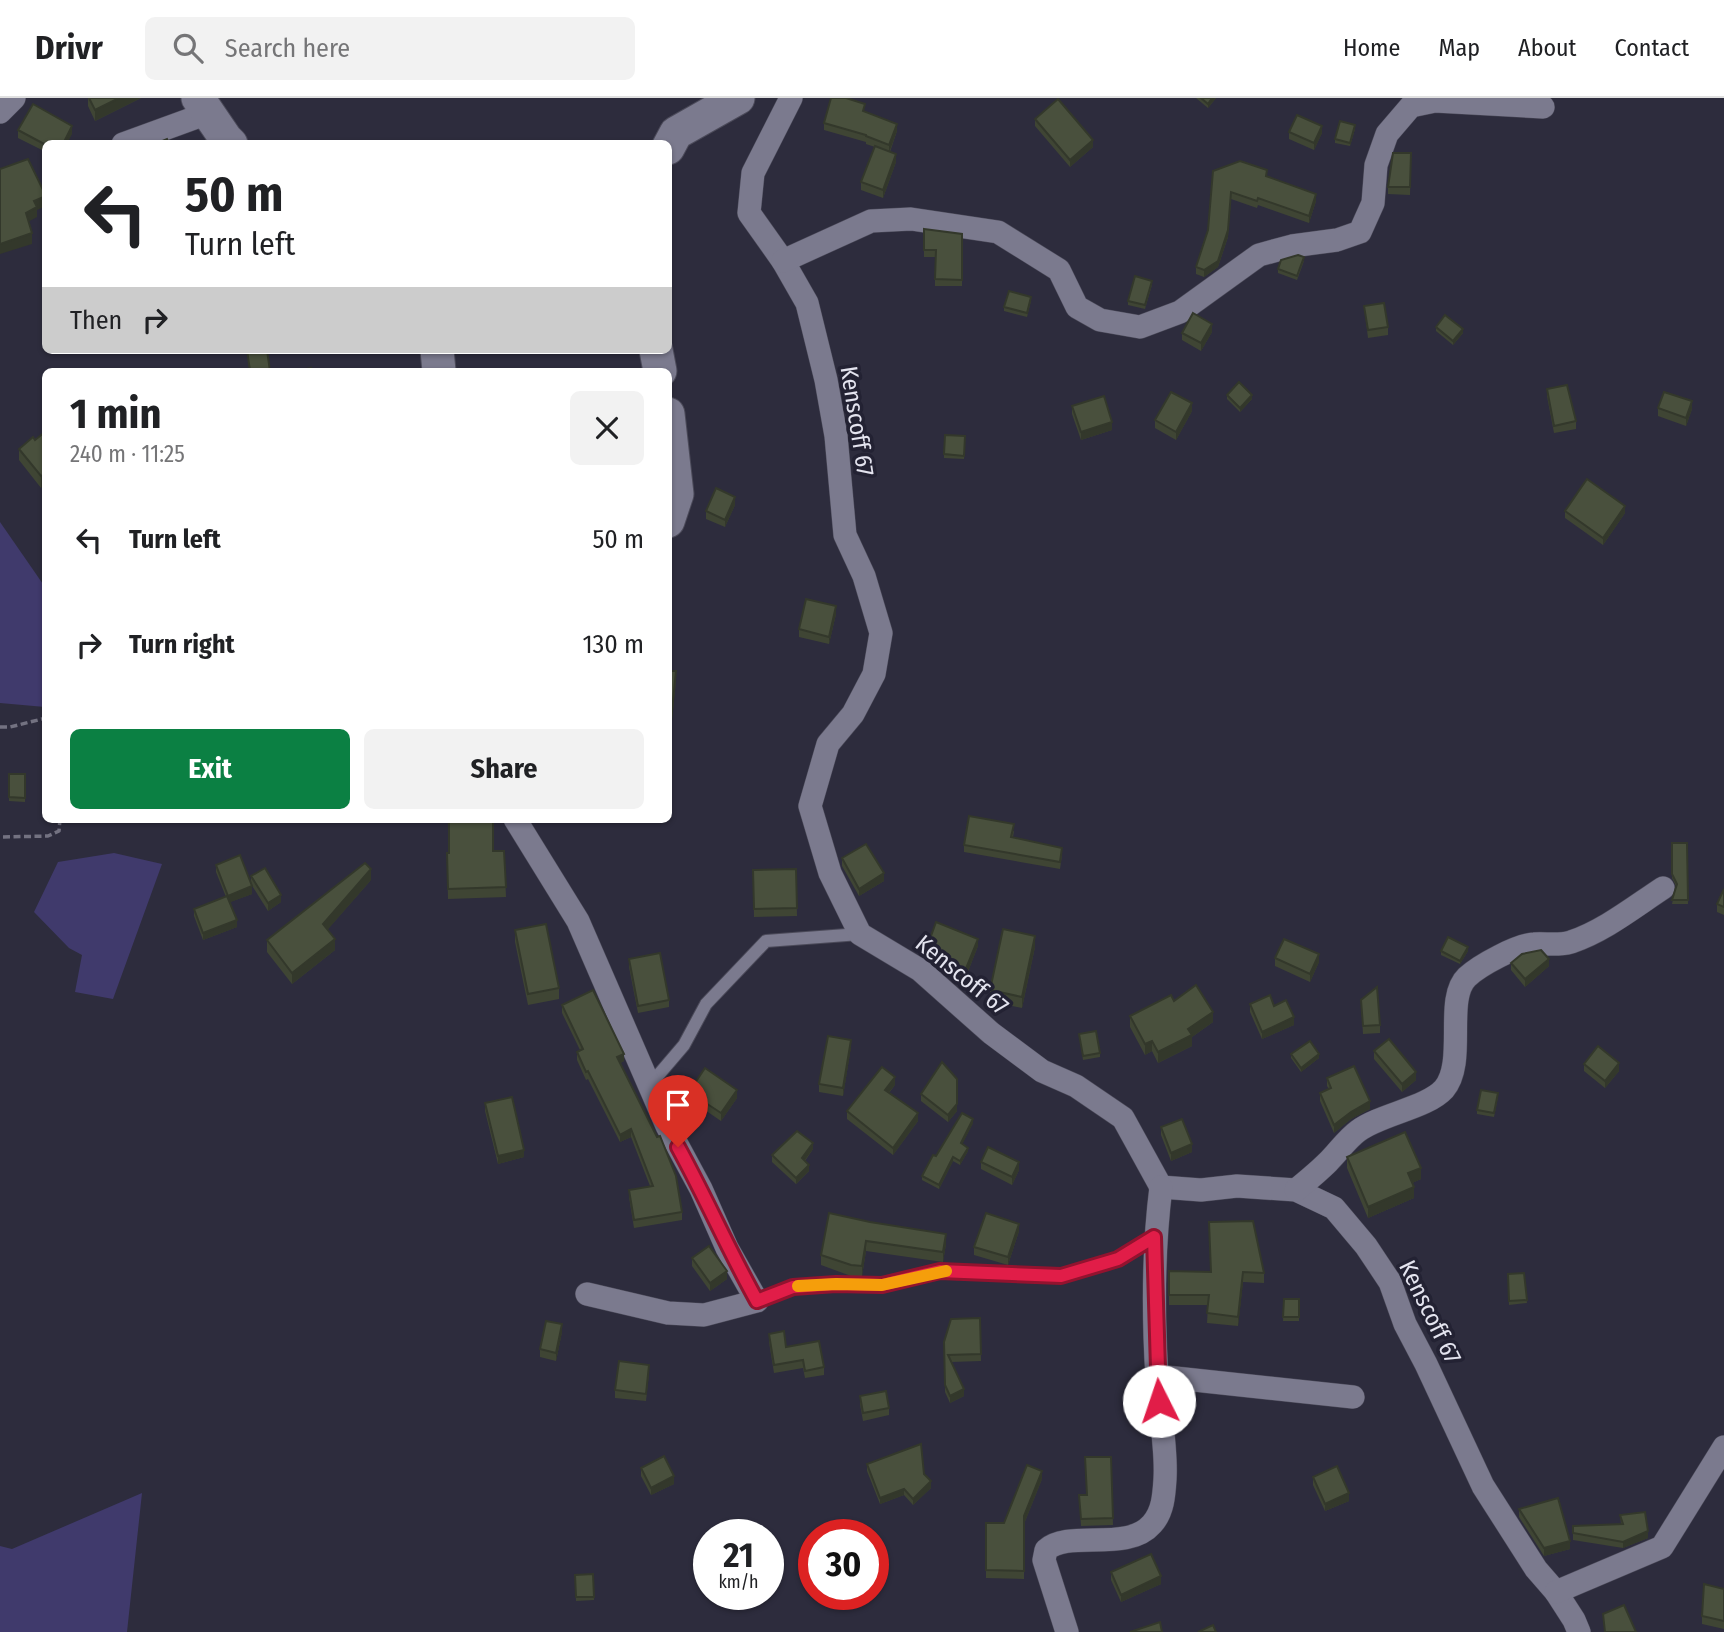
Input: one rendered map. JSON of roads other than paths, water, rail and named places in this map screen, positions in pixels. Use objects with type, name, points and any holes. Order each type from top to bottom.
[{"type":"main road","points":[[672,141],[677,133],[738,98]]},
{"type":"main road","points":[[203,106],[227,140]]},
{"type":"main road","points":[[672,450],[677,494],[672,509]]},
{"type":"street","points":[[0,112],[14,98]]},
{"type":"street","name":"Kenscoff 67","points":[[791,98],[753,173],[748,213],[783,261],[807,303],[826,380],[835,436],[845,535],[863,576],[881,633],[873,674],[853,714],[828,744],[810,806],[830,873],[860,934],[920,970],[992,1033],[1042,1071],[1076,1086],[1123,1118],[1161,1186],[1201,1190],[1237,1186],[1296,1190],[1334,1208],[1366,1246],[1390,1282],[1405,1324],[1483,1486],[1535,1569],[1556,1592],[1579,1632]]},
{"type":"street","points":[[783,261],[871,221],[911,219],[998,232],[1059,270],[1077,307],[1100,320],[1140,327],[1180,312],[1259,255],[1292,246],[1337,240],[1360,232],[1373,202],[1376,165],[1387,134],[1411,106],[1435,101],[1543,107]]},
{"type":"street","points":[[131,140],[203,106]]},
{"type":"street","points":[[518,823],[579,920],[667,1126],[701,1189],[727,1248],[757,1301],[704,1315],[668,1313],[587,1294]]},
{"type":"street","points":[[1296,1190],[1326,1165],[1357,1132],[1383,1117],[1435,1097],[1444,1088],[1454,1070],[1458,996],[1464,979],[1475,970],[1518,948],[1532,944],[1553,945],[1578,939],[1663,888]]},
{"type":"street","points":[[1067,1632],[1044,1560],[1046,1550],[1056,1544],[1115,1540],[1140,1533],[1152,1525],[1162,1506],[1165,1476],[1157,1376],[1154,1237],[1161,1186]]},
{"type":"street","points":[[1157,1376],[1353,1396]]},
{"type":"street","points":[[1556,1592],[1662,1547],[1724,1447]]},
{"type":"lane","points":[[649,1086],[684,1045],[706,1004],[766,941],[860,934]]},
{"type":"lane","points":[[757,1301],[793,1287],[882,1285],[940,1271],[1061,1276],[1118,1259],[1154,1237]]}]
